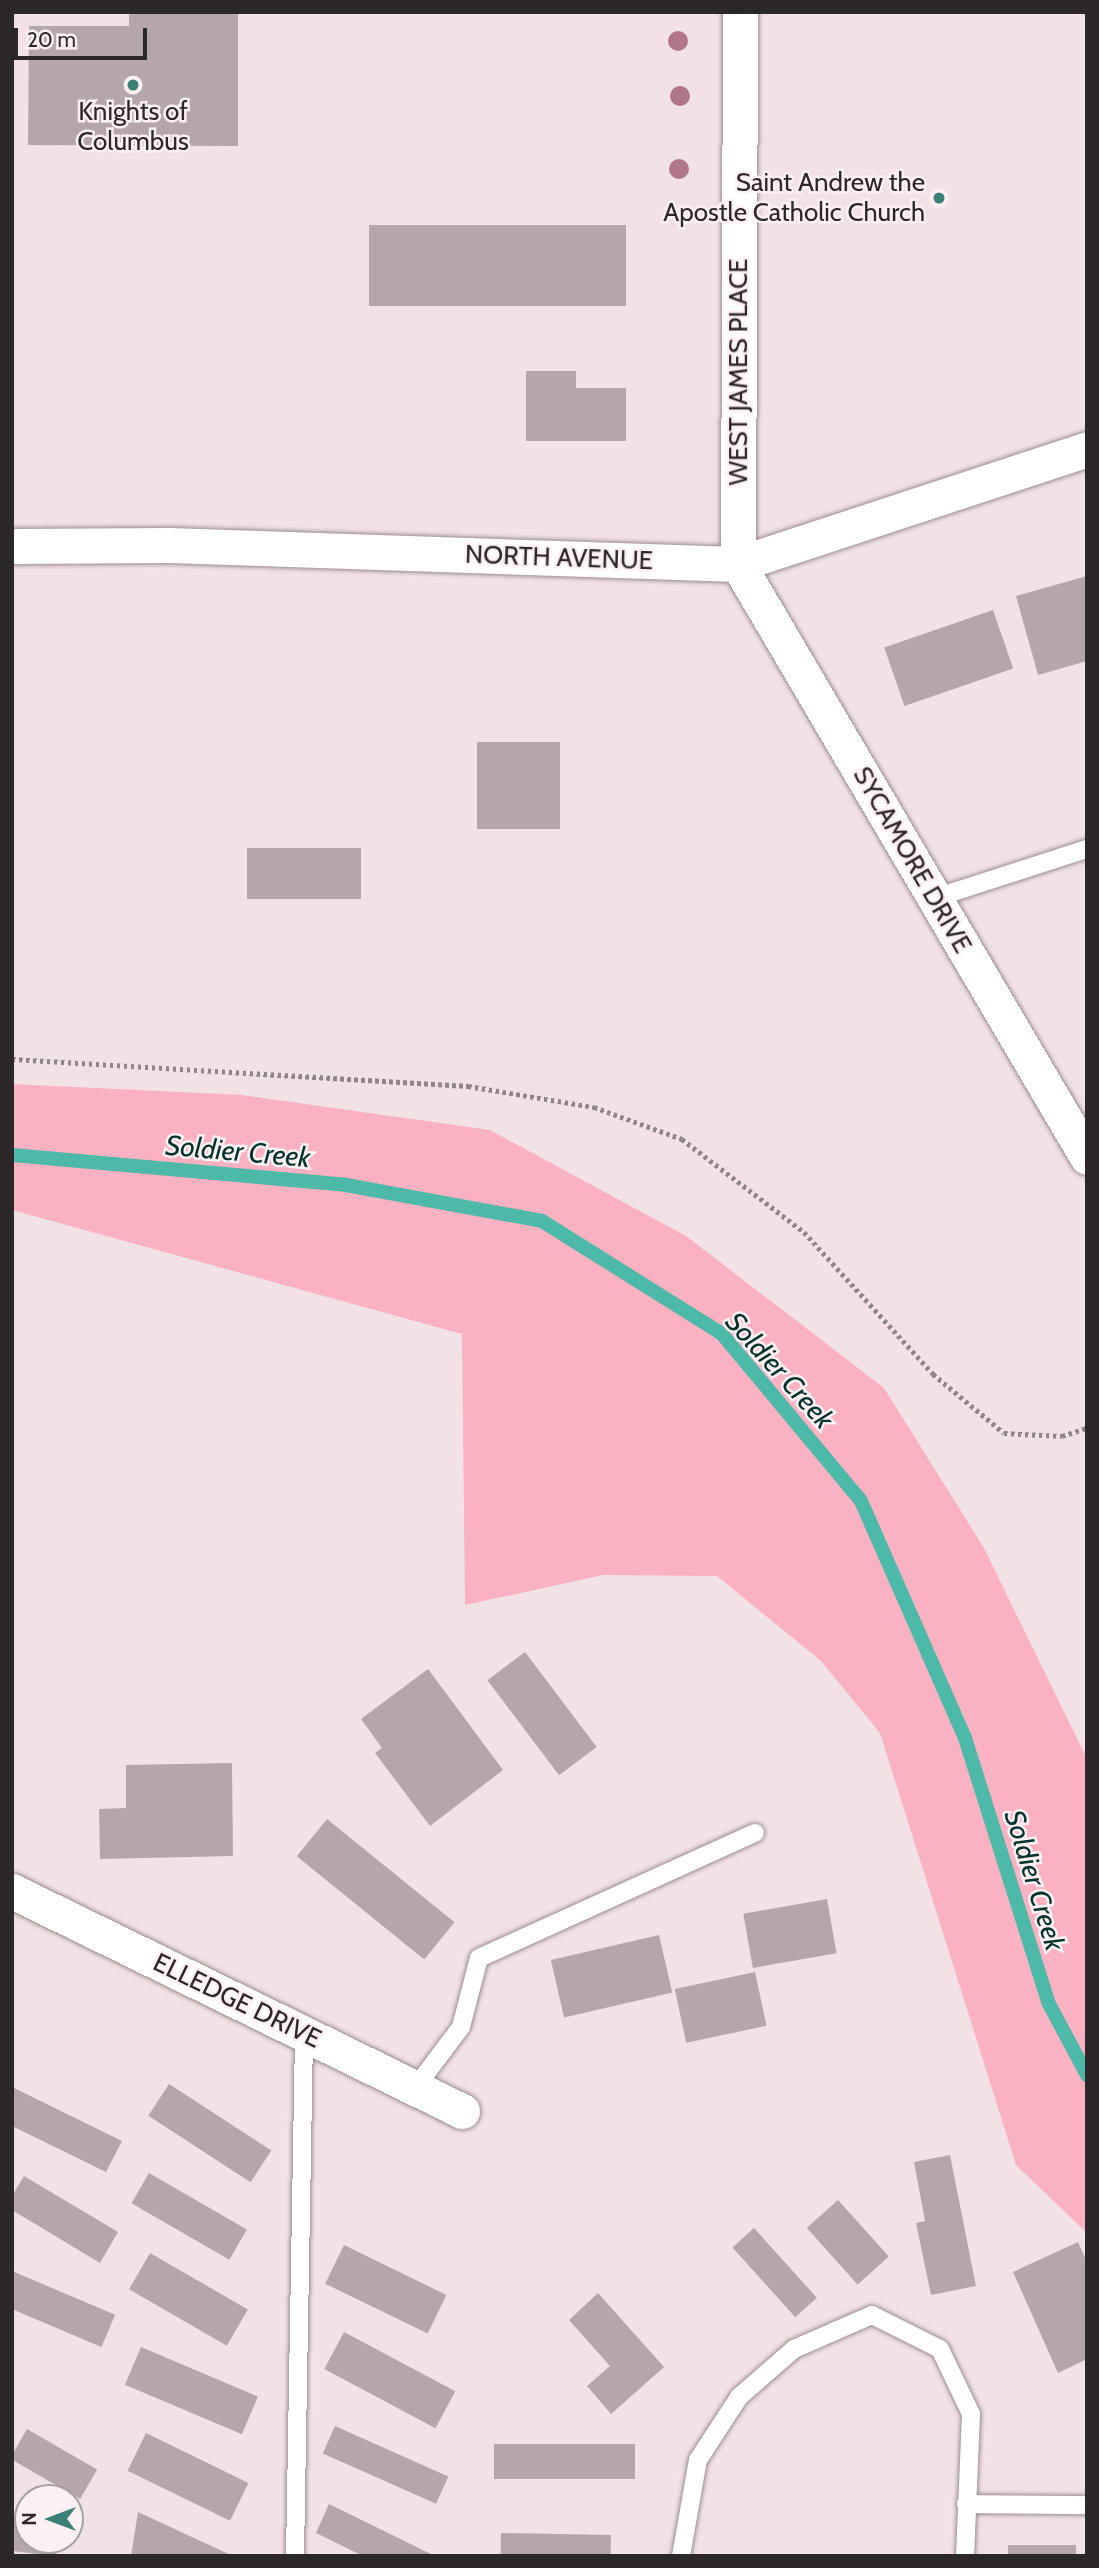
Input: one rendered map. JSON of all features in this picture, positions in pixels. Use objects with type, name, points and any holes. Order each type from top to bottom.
[{"type":"street","name":"WEST JAMES PLACE","points":[[738,564],[740,12]]},
{"type":"street","name":"NORTH AVENUE","points":[[12,546],[169,545],[738,564],[1087,449]]},
{"type":"street","name":"SYCAMORE DRIVE","points":[[738,564],[1087,1157]]},
{"type":"street","name":"ELLEDGE DRIVE","points":[[12,1891],[462,2111]]},
{"type":"lane","points":[[935,898],[1087,849]]},
{"type":"lane","points":[[415,2088],[461,2027],[480,1958],[755,1833]]},
{"type":"lane","points":[[295,2556],[304,2034]]},
{"type":"lane","points":[[681,2556],[698,2459],[739,2397],[794,2349],[872,2315],[940,2349],[971,2414],[965,2556]]},
{"type":"lane","points":[[966,2504],[1087,2505]]},
{"type":"path","points":[[12,1059],[468,1086],[594,1107],[682,1139],[804,1232],[933,1374],[1004,1433],[1062,1436],[1087,1428]]},
{"type":"shaded area","points":[[12,1084],[242,1095],[490,1130],[686,1236],[884,1388],[984,1548],[1087,1759],[1087,2233],[1016,2165],[880,1733],[821,1661],[717,1576],[603,1575],[465,1605],[462,1334],[12,1210]]},
{"type":"building","name":"Knights of Columbus","points":[[129,12],[238,12],[238,146],[28,145],[29,26],[129,26]]},
{"type":"building","points":[[369,225],[626,225],[626,306],[369,306]]},
{"type":"building","points":[[526,371],[576,371],[576,388],[626,388],[626,441],[526,441]]},
{"type":"building","points":[[1087,576],[1087,661],[1038,675],[1016,596]]},
{"type":"building","points":[[993,610],[1013,669],[904,706],[884,647]]},
{"type":"building","points":[[477,742],[560,742],[560,829],[477,829]]},
{"type":"building","points":[[247,848],[361,848],[361,899],[247,899]]},
{"type":"building","points":[[525,1652],[597,1747],[559,1775],[487,1680]]},
{"type":"building","points":[[428,1669],[503,1770],[430,1826],[375,1753],[382,1748],[361,1719]]},
{"type":"building","points":[[232,1763],[233,1856],[100,1859],[99,1809],[126,1808],[126,1765]]},
{"type":"building","points":[[327,1819],[454,1922],[424,1960],[297,1856]]},
{"type":"building","points":[[827,1899],[837,1953],[753,1968],[743,1914]]},
{"type":"building","points":[[659,1935],[672,1992],[564,2017],[551,1960]]},
{"type":"building","points":[[755,1972],[766,2026],[686,2043],[675,1989]]},
{"type":"building","points":[[169,2084],[271,2150],[251,2182],[148,2116]]},
{"type":"building","points":[[12,2087],[122,2141],[106,2172],[12,2126]]},
{"type":"building","points":[[950,2155],[976,2286],[931,2295],[916,2223],[925,2221],[914,2162]]},
{"type":"building","points":[[149,2173],[247,2230],[229,2260],[132,2203]]},
{"type":"building","points":[[24,2176],[118,2232],[100,2263],[12,2210],[12,2196]]},
{"type":"building","points":[[838,2200],[889,2256],[858,2285],[807,2228]]},
{"type":"building","points":[[754,2228],[817,2298],[795,2317],[732,2247]]},
{"type":"building","points":[[1078,2242],[1087,2262],[1087,2359],[1058,2373],[1013,2272]]},
{"type":"building","points":[[344,2245],[446,2295],[428,2334],[325,2284]]},
{"type":"building","points":[[150,2253],[248,2310],[227,2346],[129,2289]]},
{"type":"building","points":[[12,2271],[115,2315],[101,2347],[12,2309]]},
{"type":"building","points":[[598,2293],[664,2367],[611,2414],[587,2386],[610,2366],[569,2320]]},
{"type":"building","points":[[344,2332],[455,2391],[436,2428],[324,2369]]},
{"type":"building","points":[[141,2347],[258,2397],[242,2434],[125,2385]]},
{"type":"building","points":[[335,2426],[448,2476],[436,2504],[323,2453]]},
{"type":"building","points":[[27,2429],[97,2470],[84,2492],[84,2484],[54,2484],[12,2460],[12,2455]]},
{"type":"building","points":[[146,2433],[248,2483],[230,2521],[128,2471]]},
{"type":"building","points":[[494,2444],[635,2444],[635,2479],[494,2479]]},
{"type":"building","points":[[329,2504],[435,2556],[363,2556],[316,2533]]},
{"type":"building","points":[[138,2512],[233,2556],[131,2556]]},
{"type":"building","points":[[12,2514],[14,2551],[12,2551]]},
{"type":"building","points":[[501,2533],[611,2535],[611,2556],[501,2556]]},
{"type":"building","points":[[1008,2545],[1076,2545],[1076,2556],[1008,2556]]},
{"type":"waterway","name":"Soldier Creek","points":[[12,1155],[346,1185],[542,1221],[722,1334],[861,1501],[965,1738],[1048,2002],[1087,2075]]},
{"type":"place","name":"Knights of Columbus","points":[[133,85]]},
{"type":"place","name":"Saint Andrew the Apostle Catholic Church","points":[[939,198]]}]
